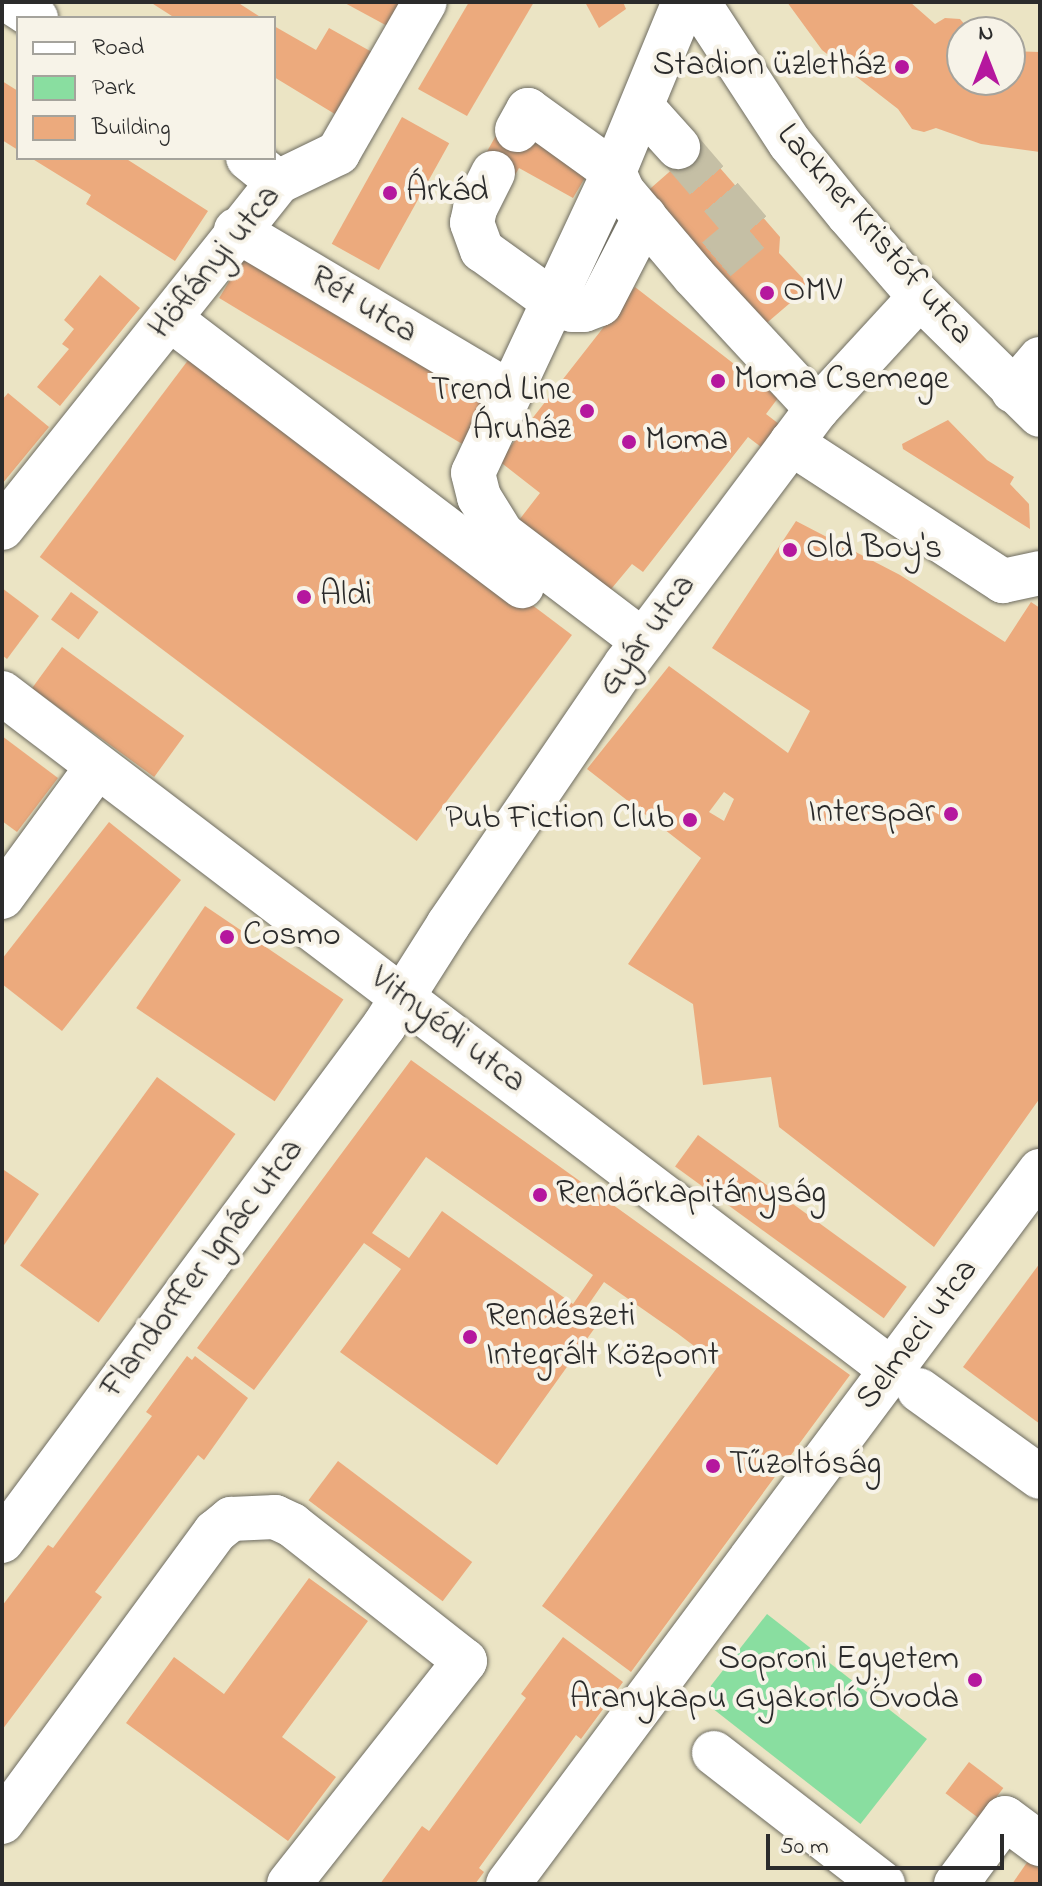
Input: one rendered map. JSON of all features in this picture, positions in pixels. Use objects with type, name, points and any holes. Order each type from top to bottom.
[{"type":"street","points":[[11,2],[33,16]]},
{"type":"street","name":"Höflányi utca","points":[[2,528],[170,319],[236,230],[263,170],[338,153],[425,2]]},
{"type":"street","points":[[634,652],[502,534],[479,497],[473,473],[614,172],[684,2]]},
{"type":"street","name":"Lackner Kristóf utca","points":[[698,2],[790,143],[920,297],[1031,388]]},
{"type":"street","points":[[642,107],[678,147]]},
{"type":"street","points":[[517,130],[528,110],[614,172],[623,192],[697,275],[804,426],[1003,581],[1040,573]]},
{"type":"street","points":[[493,173],[475,209],[476,237],[482,250],[553,301],[572,310],[584,310],[600,304],[645,217]]},
{"type":"street","name":"Rét utca","points":[[236,230],[490,381]]},
{"type":"street","name":"Gyár utca","points":[[404,997],[456,912],[634,652],[804,426],[920,297]]},
{"type":"street","points":[[170,319],[634,652]]},
{"type":"street","name":"Vitnyédi utca","points":[[2,693],[905,1380],[1040,1477]]},
{"type":"street","points":[[2,897],[97,767]]},
{"type":"street","name":"Flandorffer Ignác utca","points":[[2,1541],[404,997]]},
{"type":"street","name":"Selmeci utca","points":[[508,1884],[905,1380],[1040,1171]]},
{"type":"street","points":[[641,1670],[813,1434]]},
{"type":"street","points":[[2,1822],[215,1532],[231,1519],[275,1517],[292,1525],[465,1661],[289,1884]]},
{"type":"street","points":[[714,1753],[862,1878]]},
{"type":"street","points":[[956,1884],[1005,1818],[1040,1844]]},
{"type":"green space","points":[[767,1614],[927,1739],[860,1824],[701,1699]]},
{"type":"building","points":[[150,2],[237,2],[259,16],[172,16]]},
{"type":"building","points":[[343,2],[405,2],[391,28]]},
{"type":"building","name":"Árkád","points":[[469,2],[534,2],[467,116],[418,89]]},
{"type":"building","points":[[585,2],[623,2],[626,9],[599,28]]},
{"type":"building","name":"Stadion üzletház","points":[[787,2],[910,2],[935,24],[946,18],[946,96],[1026,96],[1026,52],[1040,52],[1040,152],[981,144],[936,128],[924,132],[912,129],[898,109],[822,50]]},
{"type":"building","points":[[276,27],[316,50],[329,28],[379,56],[343,119],[276,78]]},
{"type":"building","points":[[2,81],[16,90],[16,149],[2,140]]},
{"type":"building","name":"Árkád","points":[[402,117],[449,143],[379,270],[332,244]]},
{"type":"building","points":[[503,123],[589,171],[573,198],[519,168],[511,182],[480,164]]},
{"type":"building","points":[[700,145],[780,237],[779,253],[810,286],[755,333],[635,202]]},
{"type":"building","points":[[34,160],[128,160],[208,211],[175,261],[86,204],[91,195]]},
{"type":"building","points":[[248,250],[492,397],[463,445],[219,298]]},
{"type":"building","points":[[100,275],[140,308],[60,406],[37,387],[69,349],[62,344],[74,329],[64,320]]},
{"type":"building","name":"Moma","points":[[635,287],[778,398],[766,414],[779,424],[761,447],[748,437],[643,572],[632,564],[607,594],[516,524],[540,493],[499,461]]},
{"type":"building","name":"Aldi","points":[[195,351],[572,635],[417,841],[40,557]]},
{"type":"building","points":[[8,393],[49,427],[2,484],[2,400]]},
{"type":"building","points":[[948,420],[987,460],[1014,477],[1010,484],[1029,504],[1030,529],[903,449],[902,444]]},
{"type":"building","points":[[796,521],[900,575],[1005,642],[1031,602],[1040,608],[1040,1098],[934,1247],[779,1127],[771,1077],[703,1085],[693,1004],[628,964],[701,858],[587,769],[669,666],[788,753],[810,711],[712,648]],"holes":[[[724,792],[734,799],[724,821],[709,812]]]},
{"type":"building","points":[[2,588],[39,616],[7,659],[2,655]]},
{"type":"building","points":[[71,592],[99,612],[79,639],[51,620]]},
{"type":"building","points":[[62,647],[184,736],[154,777],[32,688]]},
{"type":"building","points":[[2,736],[58,778],[17,832],[2,821]]},
{"type":"building","points":[[109,822],[181,880],[62,1031],[2,984],[2,959]]},
{"type":"building","points":[[205,906],[343,999],[275,1101],[136,1008]]},
{"type":"building","points":[[411,1060],[850,1375],[631,1672],[542,1606],[719,1365],[677,1333],[604,1282],[584,1311],[599,1322],[497,1465],[340,1352],[401,1269],[364,1243],[254,1390],[197,1348]],"holes":[[[426,1157],[593,1275],[573,1304],[442,1211],[409,1258],[372,1233]]]},
{"type":"building","points":[[157,1077],[235,1134],[99,1323],[20,1266]]},
{"type":"building","points":[[698,1135],[907,1287],[884,1318],[675,1167]]},
{"type":"building","points":[[4,1170],[39,1194],[2,1248],[2,1173]]},
{"type":"building","points":[[1040,1263],[1040,1424],[963,1367]]},
{"type":"building","points":[[187,1356],[192,1360],[195,1356],[248,1398],[204,1460],[198,1455],[95,1592],[102,1597],[2,1730],[2,1606],[48,1545],[53,1548],[152,1416],[146,1412]]},
{"type":"building","points":[[338,1461],[472,1562],[443,1601],[309,1500]]},
{"type":"building","points":[[309,1578],[368,1621],[282,1737],[336,1777],[288,1841],[126,1723],[174,1657],[224,1694]]},
{"type":"building","points":[[563,1637],[623,1682],[581,1739],[576,1735],[479,1868],[484,1872],[475,1884],[380,1884],[422,1826],[429,1831],[526,1698],[521,1694]]},
{"type":"building","points":[[969,1762],[1003,1788],[980,1819],[946,1793]]},
{"type":"building","points":[[1028,1861],[1040,1869],[1040,1884],[1012,1884]]},
{"type":"tunnel","points":[[678,147],[750,231],[699,274]]},
{"type":"place","name":"Stadion üzletház","points":[[902,67]]},
{"type":"place","name":"Árkád","points":[[390,193]]},
{"type":"place","name":"OMV","points":[[767,293]]},
{"type":"place","name":"Moma Csemege","points":[[718,381]]},
{"type":"place","name":"Trend Line Áruház","points":[[587,411]]},
{"type":"place","name":"Moma","points":[[629,442]]},
{"type":"place","name":"Old Boy's","points":[[790,550]]},
{"type":"place","name":"Aldi","points":[[304,597]]},
{"type":"place","name":"Interspar","points":[[951,814]]},
{"type":"place","name":"Pub Fiction Club","points":[[690,820]]},
{"type":"place","name":"Cosmo","points":[[227,937]]},
{"type":"place","name":"Rendőrkapitányság","points":[[540,1195]]},
{"type":"place","name":"Rendészeti Integrált Központ","points":[[470,1337]]},
{"type":"place","name":"Tűzoltóság","points":[[713,1466]]},
{"type":"place","name":"Soproni Egyetem Aranykapu Gyakorló Óvoda","points":[[975,1680]]}]
